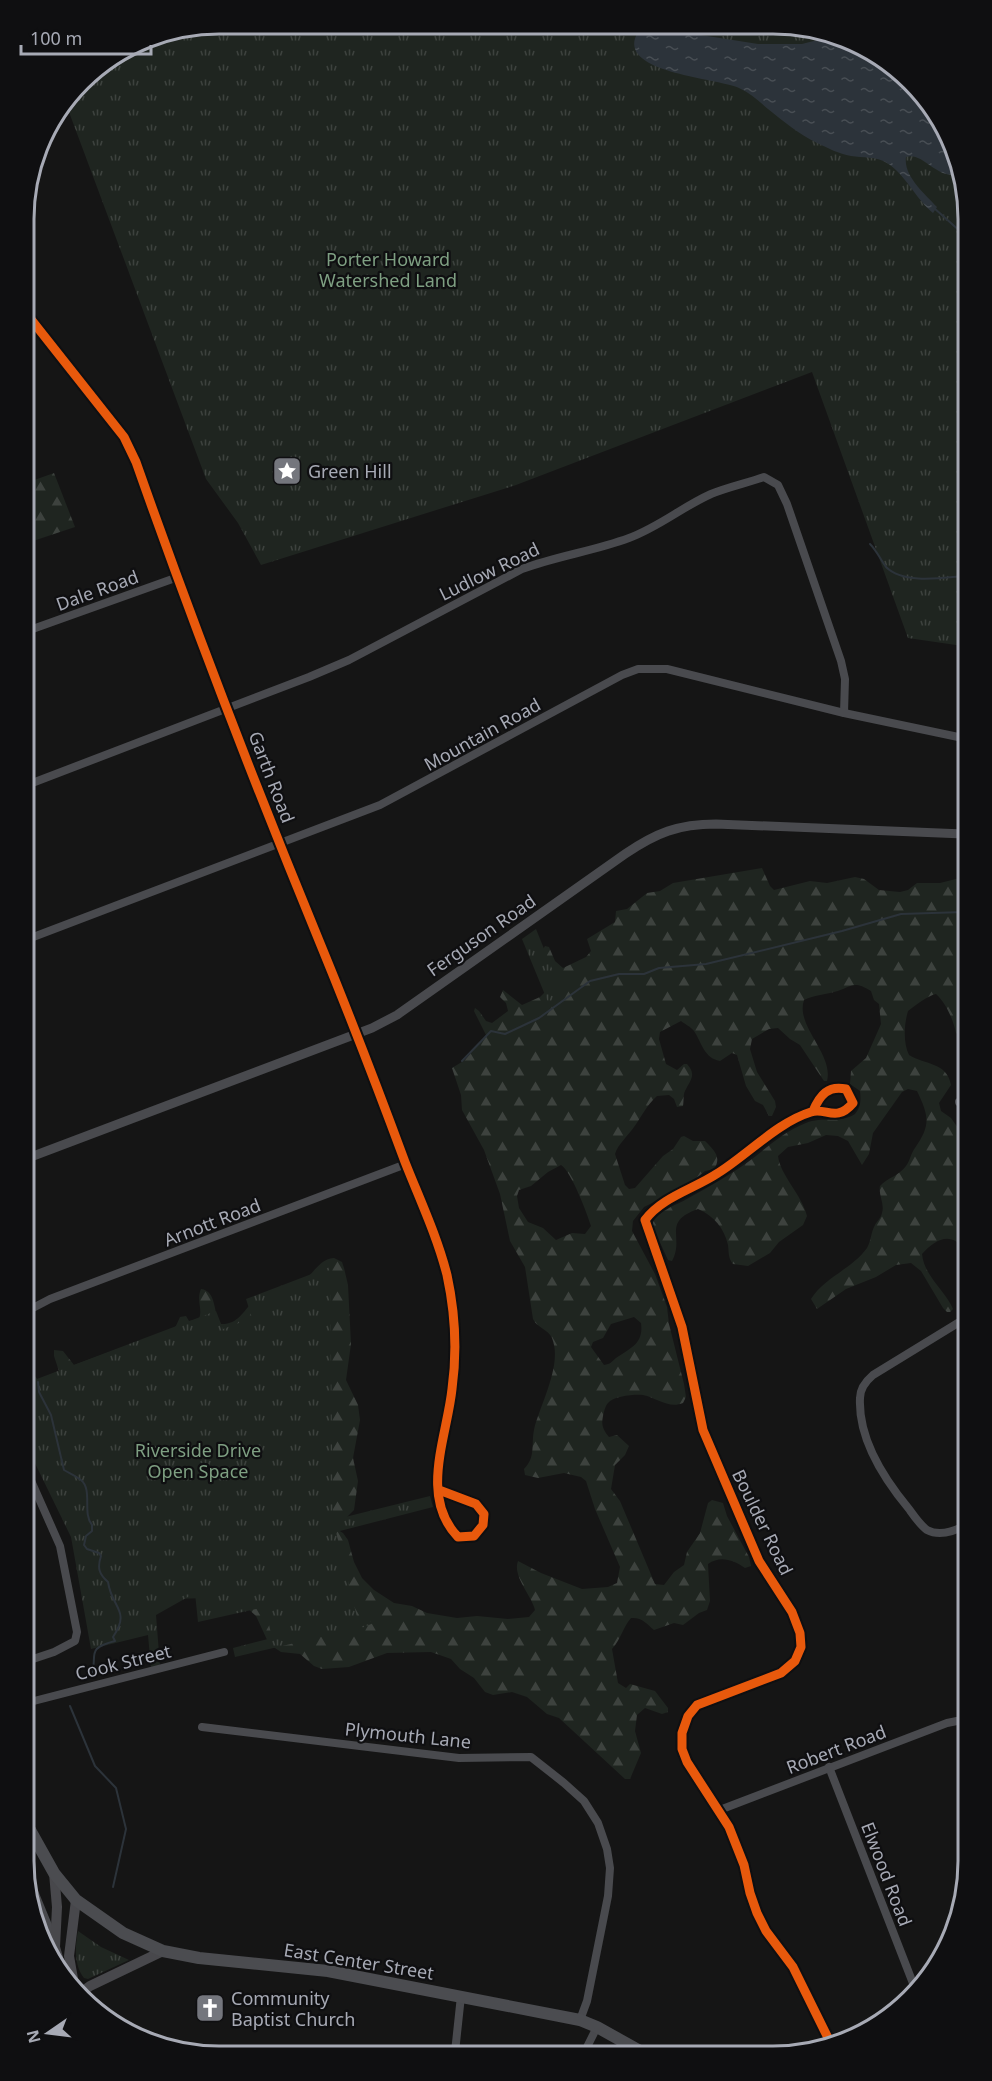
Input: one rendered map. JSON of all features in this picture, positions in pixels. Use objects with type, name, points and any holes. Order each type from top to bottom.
[{"type":"main road","name":"East Center Street","points":[[34,1837],[54,1872],[76,1900],[123,1933],[164,1951],[199,1958],[328,1971],[580,2020],[631,2046]]},
{"type":"main road","points":[[54,1872],[57,1907],[55,1946]]},
{"type":"main road","points":[[72,1972],[69,1956],[76,1900]]},
{"type":"main road","points":[[86,1989],[164,1951]]},
{"type":"street","name":"Garth Road","points":[[35,324],[124,437],[136,462],[279,844],[358,1034],[438,1244],[447,1275],[452,1306],[454,1363],[452,1391],[436,1471],[442,1510],[448,1526],[458,1537],[474,1536],[483,1526],[484,1514],[476,1504],[439,1490]]},
{"type":"street","name":"Ludlow Road","points":[[35,782],[228,709],[349,660],[522,568],[550,558],[601,548],[630,538],[654,528],[712,494],[764,477],[778,485],[787,504],[841,661],[846,679],[844,713]]},
{"type":"street","name":"Dale Road","points":[[35,628],[178,577]]},
{"type":"street","name":"Mountain Road","points":[[35,937],[380,806],[622,675],[638,669],[667,669],[844,713],[957,737]]},
{"type":"street","name":"Ferguson Road","points":[[34,1156],[358,1034],[398,1015],[625,854],[646,840],[668,830],[694,824],[716,824],[957,834]]},
{"type":"street","name":"Boulder Road","points":[[813,1110],[839,1113],[848,1110],[853,1103],[846,1089],[837,1087],[828,1090],[819,1098],[813,1110],[781,1127],[718,1173],[654,1208],[645,1220],[682,1327],[703,1430],[759,1561],[792,1612],[800,1633],[801,1647],[795,1661],[781,1673],[697,1705],[688,1716],[682,1733],[682,1749],[687,1762],[729,1827],[757,1913],[766,1931],[793,1966],[828,2038]]},
{"type":"street","name":"Arnott Road","points":[[34,1307],[50,1299],[406,1164]]},
{"type":"street","points":[[957,1324],[873,1375],[864,1383],[860,1396],[862,1423],[888,1484],[928,1530],[942,1533],[957,1530]]},
{"type":"street","points":[[34,1488],[60,1546],[77,1632],[75,1641],[54,1652],[34,1658]]},
{"type":"street","name":"Cook Street","points":[[34,1701],[224,1652]]},
{"type":"street","name":"Robert Road","points":[[717,1811],[829,1767],[957,1721]]},
{"type":"street","name":"Plymouth Lane","points":[[202,1727],[459,1758],[531,1757],[584,1801],[598,1823],[607,1849],[610,1869],[608,1896],[587,2001],[580,2020]]},
{"type":"street","name":"Elwood Road","points":[[829,1767],[912,1982]]},
{"type":"street","points":[[40,1906],[55,1942]]},
{"type":"street","points":[[456,2046],[461,1996]]},
{"type":"street","points":[[588,2046],[597,2027]]},
{"type":"green space","name":"Porter Howard Watershed Land","points":[[219,34],[773,34],[797,36],[832,44],[855,54],[895,80],[919,107],[933,127],[943,148],[956,195],[957,219],[957,645],[908,638],[812,372],[516,485],[261,565],[238,523],[206,479],[69,112],[80,97],[97,80],[137,54],[171,41]]},
{"type":"green space","points":[[54,473],[75,527],[35,540],[35,480]]},
{"type":"green space","points":[[762,868],[774,890],[810,881],[827,883],[855,877],[864,879],[879,890],[900,892],[908,890],[917,883],[940,883],[957,879],[957,1034],[949,1012],[936,994],[908,1011],[905,1033],[909,1055],[940,1068],[949,1078],[951,1085],[939,1103],[941,1111],[951,1118],[957,1127],[957,1242],[949,1239],[938,1241],[922,1254],[927,1269],[953,1309],[950,1312],[943,1308],[921,1271],[911,1263],[896,1265],[876,1277],[846,1289],[817,1309],[811,1299],[817,1291],[854,1262],[867,1248],[882,1213],[880,1186],[903,1169],[924,1133],[926,1114],[924,1107],[917,1091],[908,1089],[902,1092],[873,1133],[869,1154],[862,1165],[848,1141],[838,1136],[826,1135],[808,1143],[788,1147],[778,1156],[807,1216],[803,1225],[779,1242],[770,1253],[748,1266],[733,1264],[721,1228],[709,1215],[698,1209],[680,1219],[676,1231],[675,1252],[672,1261],[668,1260],[652,1225],[657,1216],[730,1174],[799,1126],[818,1120],[843,1119],[855,1114],[859,1106],[860,1091],[850,1084],[851,1071],[866,1058],[881,1024],[879,1004],[874,1000],[871,991],[865,987],[852,985],[804,1000],[805,1020],[825,1061],[828,1071],[827,1081],[824,1081],[800,1045],[778,1028],[769,1029],[752,1039],[750,1049],[757,1072],[775,1101],[776,1107],[772,1116],[769,1116],[763,1105],[755,1101],[746,1086],[737,1055],[732,1053],[720,1061],[710,1057],[694,1031],[681,1021],[660,1032],[659,1039],[666,1064],[677,1070],[687,1064],[692,1071],[692,1078],[684,1093],[683,1106],[677,1107],[674,1099],[669,1095],[657,1096],[618,1147],[615,1154],[625,1185],[629,1189],[635,1188],[684,1136],[693,1141],[705,1141],[714,1151],[717,1161],[714,1169],[705,1171],[688,1185],[644,1207],[633,1221],[632,1231],[655,1274],[667,1307],[686,1397],[683,1403],[678,1405],[643,1395],[619,1397],[607,1404],[602,1419],[604,1430],[609,1437],[617,1435],[629,1446],[625,1455],[615,1465],[611,1489],[620,1501],[655,1584],[664,1585],[674,1572],[684,1565],[687,1552],[700,1533],[708,1503],[712,1500],[723,1503],[727,1516],[749,1557],[751,1566],[745,1568],[722,1559],[708,1564],[710,1601],[707,1610],[683,1625],[674,1623],[654,1630],[644,1621],[631,1618],[626,1625],[612,1649],[618,1683],[626,1688],[630,1684],[655,1691],[668,1708],[668,1712],[662,1714],[645,1708],[637,1715],[635,1731],[641,1753],[630,1779],[625,1779],[559,1718],[547,1714],[527,1697],[512,1692],[493,1695],[485,1692],[474,1678],[460,1669],[451,1659],[431,1652],[387,1653],[349,1667],[322,1669],[314,1666],[300,1654],[281,1652],[269,1644],[256,1616],[244,1605],[205,1598],[175,1599],[34,1454],[34,1375],[38,1380],[59,1371],[54,1350],[63,1351],[74,1365],[175,1328],[180,1317],[186,1316],[189,1321],[199,1319],[201,1289],[210,1294],[220,1324],[226,1324],[239,1317],[258,1298],[299,1282],[309,1276],[321,1263],[334,1258],[342,1262],[348,1285],[351,1344],[346,1380],[358,1405],[360,1420],[353,1458],[358,1481],[354,1510],[338,1530],[348,1540],[354,1562],[362,1578],[374,1590],[394,1603],[412,1606],[427,1613],[457,1618],[477,1616],[508,1619],[529,1617],[535,1610],[520,1579],[518,1561],[582,1589],[608,1587],[617,1583],[620,1567],[595,1509],[586,1481],[581,1477],[564,1473],[538,1478],[525,1475],[524,1469],[532,1455],[534,1430],[553,1372],[555,1349],[550,1335],[533,1319],[525,1267],[510,1241],[500,1194],[484,1150],[462,1110],[461,1095],[452,1068],[465,1060],[486,1035],[474,1011],[475,1008],[486,1021],[492,1023],[508,1011],[506,1003],[500,997],[503,990],[522,1005],[540,997],[546,991],[541,953],[545,946],[549,947],[555,961],[563,968],[586,957],[591,951],[587,939],[615,922],[616,911],[627,909],[647,893],[660,891],[673,883]],"holes":[[[561,1165],[574,1184],[591,1226],[585,1234],[572,1233],[556,1240],[543,1228],[528,1222],[519,1208],[517,1196],[519,1190],[531,1186],[548,1172]],[[634,1317],[641,1323],[640,1336],[635,1345],[611,1363],[604,1365],[591,1347],[593,1342],[603,1338],[611,1324]]]},
{"type":"green space","points":[[536,929],[563,996],[548,1002],[522,939]]},
{"type":"green space","name":"Riverside Drive Open Space","points":[[330,1267],[333,1520],[430,1496],[433,1507],[336,1532],[358,1621],[376,1622],[364,1627],[235,1657],[233,1648],[272,1638],[265,1607],[198,1622],[195,1593],[156,1615],[160,1666],[151,1668],[148,1635],[91,1649],[71,1537],[34,1462],[34,1380],[216,1311],[223,1329],[252,1318],[246,1299]]},
{"type":"green space","points":[[78,1931],[101,1947],[129,1960],[88,1979],[84,1978],[78,1967],[76,1956]]},
{"type":"water","points":[[637,34],[694,34],[758,44],[802,44],[817,40],[855,54],[895,80],[933,127],[952,175],[939,171],[913,156],[906,157],[906,164],[912,178],[937,207],[933,213],[900,174],[887,163],[874,158],[842,154],[817,143],[804,136],[747,92],[728,84],[671,72],[653,65],[640,57],[634,46]]},
{"type":"waterway","points":[[934,208],[957,228]]},
{"type":"waterway","points":[[870,544],[886,567],[902,576],[923,579],[957,577]]},
{"type":"waterway","points":[[462,1061],[491,1031],[505,1034],[539,1018],[590,981],[619,974],[644,974],[659,968],[706,964],[842,931],[901,914],[957,912]]},
{"type":"waterway","points":[[38,1382],[39,1392],[51,1415],[64,1470],[85,1484],[92,1531],[86,1536],[84,1545],[101,1556],[100,1570],[108,1582],[120,1615],[118,1628],[113,1637],[115,1641],[99,1647],[94,1654],[91,1676]]},
{"type":"waterway","points":[[70,1706],[95,1766],[116,1788],[126,1829],[113,1887]]},
{"type":"cycle path","points":[[35,324],[124,437],[136,462],[225,704],[438,1246],[450,1289],[455,1347],[454,1375],[438,1466],[438,1485],[440,1504],[446,1521],[458,1537],[474,1536],[483,1525],[484,1514],[476,1504],[439,1490]]},
{"type":"cycle path","points":[[813,1111],[825,1092],[834,1088],[846,1089],[853,1103],[841,1112],[811,1112],[787,1123],[709,1179],[660,1205],[645,1220],[682,1327],[703,1430],[759,1561],[792,1612],[800,1633],[801,1647],[795,1661],[781,1673],[697,1705],[688,1716],[682,1733],[682,1749],[687,1762],[729,1827],[744,1865],[757,1913],[766,1931],[793,1967],[828,2038]]},
{"type":"place","name":"Green Hill","points":[[287,471]]},
{"type":"place","name":"Community Baptist Church","points":[[210,2008]]}]
